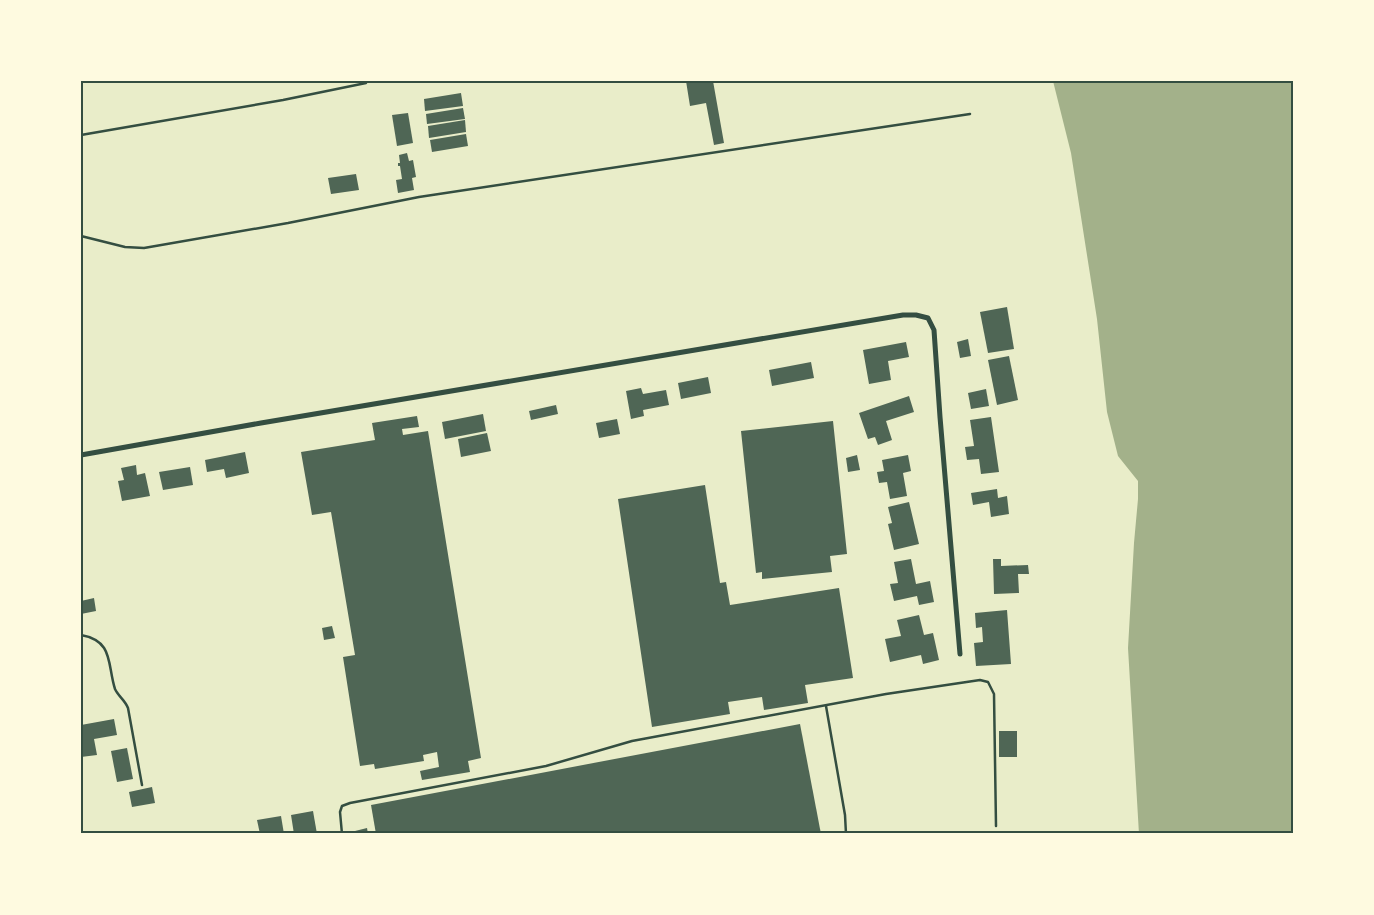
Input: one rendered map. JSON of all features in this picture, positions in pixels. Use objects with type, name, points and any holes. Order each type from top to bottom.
[{"type":"street","points":[[81,455],[903,315],[916,315],[928,318],[934,330],[960,654]]},
{"type":"lane","points":[[81,135],[283,100],[366,81]]},
{"type":"lane","points":[[81,236],[125,247],[144,248],[288,223],[419,197],[970,114]]},
{"type":"lane","points":[[81,635],[96,639],[105,649],[110,662],[116,691],[128,708],[142,785]]},
{"type":"lane","points":[[342,834],[340,812],[342,806],[350,803],[546,766],[632,741],[980,680],[988,682],[994,694],[996,826]]},
{"type":"lane","points":[[826,706],[845,815],[846,834]]},
{"type":"shaded area","points":[[1053,81],[1293,81],[1293,834],[1139,834],[1128,648],[1138,481],[1118,456],[1107,412],[1097,319],[1071,153]]},
{"type":"building","points":[[686,81],[713,81],[724,143],[714,145],[706,103],[690,106]]},
{"type":"building","points":[[461,93],[463,106],[425,111],[424,99]]},
{"type":"building","points":[[463,108],[465,119],[427,124],[426,114]]},
{"type":"building","points":[[408,113],[413,143],[397,146],[392,115]]},
{"type":"building","points":[[465,120],[466,132],[429,138],[428,126]]},
{"type":"building","points":[[466,134],[468,146],[432,152],[430,140]]},
{"type":"building","points":[[407,153],[409,161],[413,160],[416,177],[412,178],[414,190],[398,193],[396,180],[402,179],[400,166],[398,166],[398,163],[400,163],[399,155]]},
{"type":"building","points":[[356,174],[359,190],[331,194],[328,178]]},
{"type":"building","points":[[1007,307],[1014,349],[988,353],[980,312]]},
{"type":"building","points":[[968,339],[971,356],[960,358],[957,342]]},
{"type":"building","points":[[906,342],[909,357],[888,361],[891,380],[869,384],[863,350]]},
{"type":"building","points":[[1009,356],[1018,400],[997,405],[988,360]]},
{"type":"building","points":[[811,362],[814,378],[772,386],[769,370]]},
{"type":"building","points":[[708,377],[711,393],[681,399],[678,383]]},
{"type":"building","points":[[641,388],[643,394],[666,390],[669,405],[643,410],[644,416],[631,419],[626,391]]},
{"type":"building","points":[[986,389],[989,406],[971,409],[968,393]]},
{"type":"building","points":[[909,396],[914,412],[886,421],[892,440],[878,445],[875,437],[868,439],[859,413]]},
{"type":"building","points":[[556,405],[558,414],[531,420],[529,411]]},
{"type":"building","points":[[483,414],[486,431],[445,439],[442,422]]},
{"type":"building","points":[[417,416],[419,427],[402,429],[403,435],[428,431],[481,758],[468,761],[470,772],[422,780],[420,771],[439,767],[437,752],[423,755],[424,761],[375,769],[374,764],[360,766],[343,657],[355,655],[331,512],[312,515],[301,452],[375,440],[372,423]]},
{"type":"building","points":[[991,417],[999,472],[981,474],[979,459],[967,460],[965,447],[974,446],[970,420]]},
{"type":"building","points":[[617,419],[620,434],[599,438],[596,423]]},
{"type":"building","points":[[833,421],[847,554],[830,556],[832,572],[762,579],[762,572],[756,573],[741,431]]},
{"type":"building","points":[[487,433],[491,451],[461,457],[458,439]]},
{"type":"building","points":[[245,452],[249,473],[226,478],[224,469],[207,472],[205,460]]},
{"type":"building","points":[[857,455],[860,470],[848,472],[846,458]]},
{"type":"building","points":[[908,455],[911,471],[903,473],[907,496],[890,499],[887,482],[879,483],[877,472],[884,471],[882,460]]},
{"type":"building","points":[[136,465],[137,475],[145,473],[150,496],[122,501],[118,481],[124,480],[121,468]]},
{"type":"building","points":[[190,467],[193,485],[163,490],[159,472]]},
{"type":"building","points":[[705,485],[720,583],[726,582],[730,605],[839,588],[853,678],[805,685],[808,703],[764,710],[762,697],[728,702],[730,714],[652,727],[618,499]]},
{"type":"building","points":[[997,489],[998,498],[1007,496],[1009,514],[991,517],[989,502],[973,505],[971,493]]},
{"type":"building","points":[[909,502],[919,544],[894,550],[888,524],[892,523],[888,507]]},
{"type":"building","points":[[911,559],[916,584],[930,581],[934,602],[919,605],[917,596],[894,601],[890,584],[898,583],[894,562]]},
{"type":"building","points":[[993,559],[1001,559],[1001,566],[1028,565],[1029,574],[1018,574],[1019,593],[994,594]]},
{"type":"building","points":[[94,598],[96,611],[81,614],[81,601]]},
{"type":"building","points":[[1007,610],[1011,664],[976,666],[974,643],[983,642],[982,627],[976,628],[975,613]]},
{"type":"building","points":[[919,615],[924,635],[933,633],[939,660],[923,664],[921,655],[890,662],[885,639],[901,636],[897,620]]},
{"type":"building","points":[[332,626],[335,638],[324,640],[322,628]]},
{"type":"building","points":[[114,719],[117,735],[94,739],[97,755],[81,757],[81,725]]},
{"type":"building","points":[[800,724],[821,834],[376,834],[371,805]]},
{"type":"building","points":[[999,731],[1017,731],[1017,757],[999,757]]},
{"type":"building","points":[[127,748],[133,779],[117,782],[111,751]]},
{"type":"building","points":[[152,787],[155,803],[132,807],[129,792]]},
{"type":"building","points":[[313,811],[317,834],[294,834],[291,815]]},
{"type":"building","points":[[281,816],[284,834],[260,834],[257,820]]},
{"type":"building","points":[[367,828],[368,834],[356,834],[355,831]]}]
